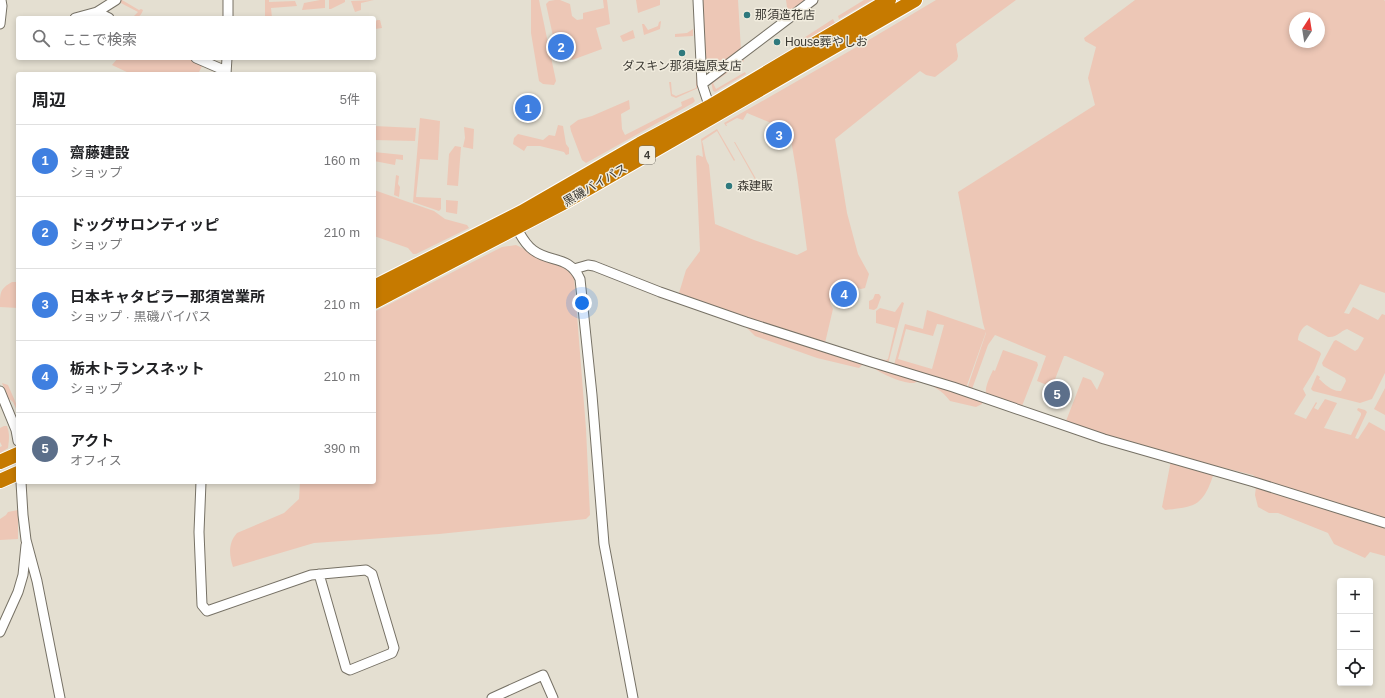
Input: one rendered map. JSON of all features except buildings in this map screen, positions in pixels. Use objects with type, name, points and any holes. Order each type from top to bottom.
[{"type":"highway","name":"黒磯バイパス","points":[[711,112],[889,0]]},
{"type":"highway","name":"黒磯バイパス","points":[[376,301],[514,223],[675,124],[711,112],[915,0]]},
{"type":"highway","name":"黒磯バイパス","points":[[376,286],[514,223]]},
{"type":"highway","points":[[0,462],[16,455]]},
{"type":"highway","points":[[0,480],[16,474]]},
{"type":"street","points":[[0,24],[2,6],[1,0]]},
{"type":"street","points":[[82,16],[97,12],[116,0]]},
{"type":"street","points":[[228,0],[228,16]]},
{"type":"street","points":[[698,0],[702,84],[711,112]]},
{"type":"street","points":[[702,84],[813,0]]},
{"type":"street","points":[[97,12],[105,16]]},
{"type":"street","points":[[200,60],[226,72],[226,60]]},
{"type":"street","points":[[514,223],[526,244],[532,250],[565,262],[574,269],[580,279],[604,544],[633,698]]},
{"type":"street","points":[[574,269],[588,265],[594,266],[660,292],[731,317],[953,387],[1104,438],[1254,482],[1385,523]]},
{"type":"street","points":[[0,391],[16,430]]},
{"type":"street","points":[[21,484],[26,540],[37,581],[60,698]]},
{"type":"street","points":[[201,484],[199,532],[202,605],[207,611],[311,575],[319,574],[366,570],[372,574],[394,648],[392,653],[350,670],[346,668],[319,574]]},
{"type":"street","points":[[0,632],[18,592],[23,575],[26,540]]},
{"type":"street","points":[[492,698],[543,675],[553,698]]},
{"type":"shaded area","points":[[119,0],[122,0],[139,10],[143,10],[139,16],[134,16],[138,12],[119,2],[108,8],[107,12],[104,9]]},
{"type":"shaded area","points":[[265,0],[269,0],[269,2],[295,1],[297,6],[271,8],[272,16],[265,16]]},
{"type":"shaded area","points":[[325,0],[325,8],[302,10],[304,3]]},
{"type":"shaded area","points":[[329,0],[345,0],[345,2],[329,9]]},
{"type":"shaded area","points":[[374,0],[361,3],[361,10],[355,12],[351,1]]},
{"type":"shaded area","points":[[531,0],[539,0],[556,81],[554,85],[543,84],[539,81],[531,33]]},
{"type":"shaded area","points":[[560,0],[570,4],[572,16],[577,20],[583,19],[583,13],[604,8],[603,0],[607,0],[610,24],[596,28],[602,49],[572,60],[568,39],[563,39],[559,34],[553,36],[546,4],[549,1]]},
{"type":"shaded area","points":[[636,0],[660,0],[660,5],[638,13]]},
{"type":"shaded area","points":[[700,0],[738,0],[741,50],[713,72],[707,71],[704,66]]},
{"type":"shaded area","points":[[786,0],[805,0],[788,14]]},
{"type":"shaded area","points":[[864,0],[872,0],[839,19],[838,16]]},
{"type":"shaded area","points":[[936,0],[1016,0],[956,44],[958,56],[957,60],[935,77],[926,75],[920,71],[835,139],[847,213],[858,254],[869,274],[865,288],[861,289],[837,282],[835,283],[830,303],[833,309],[825,343],[862,361],[862,365],[859,368],[817,358],[755,336],[747,328],[739,315],[679,293],[686,270],[700,251],[696,156],[698,155],[703,157],[701,139],[717,129],[735,160],[734,161],[717,131],[702,141],[709,165],[715,224],[797,255],[807,250],[791,131],[747,113],[743,120],[737,118],[726,124],[727,126],[724,123]]},
{"type":"shaded area","points":[[1135,0],[1385,1],[1385,293],[1360,284],[1344,313],[1349,314],[1353,307],[1378,320],[1382,314],[1385,315],[1385,373],[1372,399],[1360,403],[1313,391],[1311,389],[1317,375],[1320,377],[1319,379],[1329,387],[1341,391],[1346,381],[1345,378],[1323,366],[1322,363],[1334,341],[1336,340],[1355,351],[1358,349],[1364,338],[1347,329],[1334,336],[1328,337],[1307,325],[1303,327],[1298,340],[1321,354],[1314,371],[1303,389],[1306,395],[1294,414],[1306,419],[1316,402],[1317,403],[1314,408],[1318,410],[1325,399],[1337,403],[1324,428],[1351,435],[1361,415],[1361,413],[1357,410],[1358,408],[1367,412],[1355,438],[1358,439],[1369,422],[1385,431],[1385,556],[1370,552],[1365,558],[1334,544],[1328,533],[1278,513],[1269,513],[1258,507],[1255,495],[1257,479],[1253,475],[1216,466],[1208,488],[1198,502],[1187,507],[1165,510],[1162,507],[1172,455],[1109,437],[1066,421],[1083,377],[1091,380],[1097,390],[1104,374],[1103,372],[1066,356],[1064,356],[1052,387],[1037,381],[1046,356],[995,335],[988,345],[972,389],[968,386],[986,332],[966,388],[982,399],[982,404],[976,407],[950,401],[940,391],[924,382],[920,381],[909,383],[898,380],[885,375],[871,366],[894,365],[905,324],[923,329],[927,310],[985,330],[958,192],[1095,105],[1088,78],[1096,47],[1085,41],[1084,38]],"holes":[[[937,324],[944,325],[932,369],[898,359],[906,329],[933,336]]]},
{"type":"shaded area","points":[[833,19],[835,23],[800,43],[799,41]]},
{"type":"shaded area","points":[[380,20],[382,28],[376,29],[376,21]]},
{"type":"shaded area","points":[[661,21],[660,29],[644,35],[642,24],[644,24],[648,30],[658,26],[659,22]]},
{"type":"shaded area","points":[[693,29],[693,36],[675,37],[675,34],[687,33]]},
{"type":"shaded area","points":[[633,30],[635,38],[623,42],[620,36]]},
{"type":"shaded area","points":[[743,59],[744,61],[713,83],[716,89],[745,72],[746,74],[715,92],[713,91],[711,82]]},
{"type":"shaded area","points":[[116,60],[194,60],[203,64],[199,72],[127,72],[112,65]]},
{"type":"shaded area","points":[[696,77],[698,88],[676,98],[671,96],[669,82],[671,82],[672,94],[676,96],[696,88]]},
{"type":"shaded area","points":[[693,97],[695,101],[693,103],[586,163],[582,160],[570,126],[578,120],[592,116],[629,100],[630,109],[621,114],[622,129],[625,135],[682,106],[681,102]]},
{"type":"shaded area","points":[[420,118],[440,121],[438,160],[420,159],[416,197],[441,198],[441,209],[439,211],[413,202]]},
{"type":"shaded area","points":[[558,125],[563,126],[566,144],[569,148],[569,154],[566,155],[564,152],[540,146],[527,146],[524,151],[513,144],[514,138],[518,134],[543,140],[549,135],[555,136]]},
{"type":"shaded area","points":[[376,126],[416,128],[415,141],[376,140]]},
{"type":"shaded area","points":[[464,127],[474,129],[473,149],[463,147],[465,138]]},
{"type":"shaded area","points":[[734,142],[763,191],[762,192]]},
{"type":"shaded area","points":[[455,146],[461,147],[458,186],[447,185],[449,154]]},
{"type":"shaded area","points":[[376,152],[403,155],[403,160],[396,159],[395,165],[376,161]]},
{"type":"shaded area","points":[[396,175],[399,176],[399,197],[394,195]]},
{"type":"shaded area","points":[[376,191],[434,211],[445,219],[467,225],[469,228],[416,254],[413,254],[408,248],[376,237]]},
{"type":"shaded area","points":[[446,200],[458,201],[457,214],[446,212]]},
{"type":"shaded area","points":[[516,245],[565,268],[574,277],[586,429],[590,515],[586,519],[439,534],[314,543],[233,567],[230,549],[232,541],[237,533],[284,513],[299,499],[300,484],[376,484],[376,311],[502,247]]},
{"type":"shaded area","points":[[12,282],[16,282],[16,308],[0,307],[0,298],[5,287]]},
{"type":"shaded area","points":[[875,294],[879,294],[881,297],[877,308],[874,310],[869,309],[869,301],[873,299]]},
{"type":"shaded area","points":[[902,302],[904,303],[888,364],[879,359],[888,359],[895,328],[876,323],[876,311],[880,308],[895,312]]},
{"type":"shaded area","points":[[1003,350],[1037,362],[1038,365],[1022,406],[986,393],[986,387],[993,370],[995,371]]},
{"type":"shaded area","points":[[2,383],[8,385],[16,403],[16,409],[13,402],[8,398]]},
{"type":"shaded area","points":[[1385,388],[1385,415],[1374,409]]},
{"type":"shaded area","points":[[7,426],[9,432],[8,448],[0,453],[0,447],[2,446],[0,442],[0,428]]},
{"type":"shaded area","points":[[18,510],[18,539],[0,540],[0,519],[8,512]]},
{"type":"place","name":"那須造花店","points":[[747,15]]},
{"type":"place","name":"House葬やしお","points":[[777,42]]},
{"type":"place","name":"ドッグサロンティッピ","points":[[561,47]]},
{"type":"place","name":"ダスキン那須塩原支店","points":[[682,53]]},
{"type":"place","name":"齋藤建設","points":[[528,108]]},
{"type":"place","name":"日本キャタピラー那須営業所","points":[[779,135]]},
{"type":"place","name":"森建販","points":[[729,186]]},
{"type":"place","name":"栃木トランスネット","points":[[844,294]]},
{"type":"place","name":"アクト","points":[[1057,394]]}]
